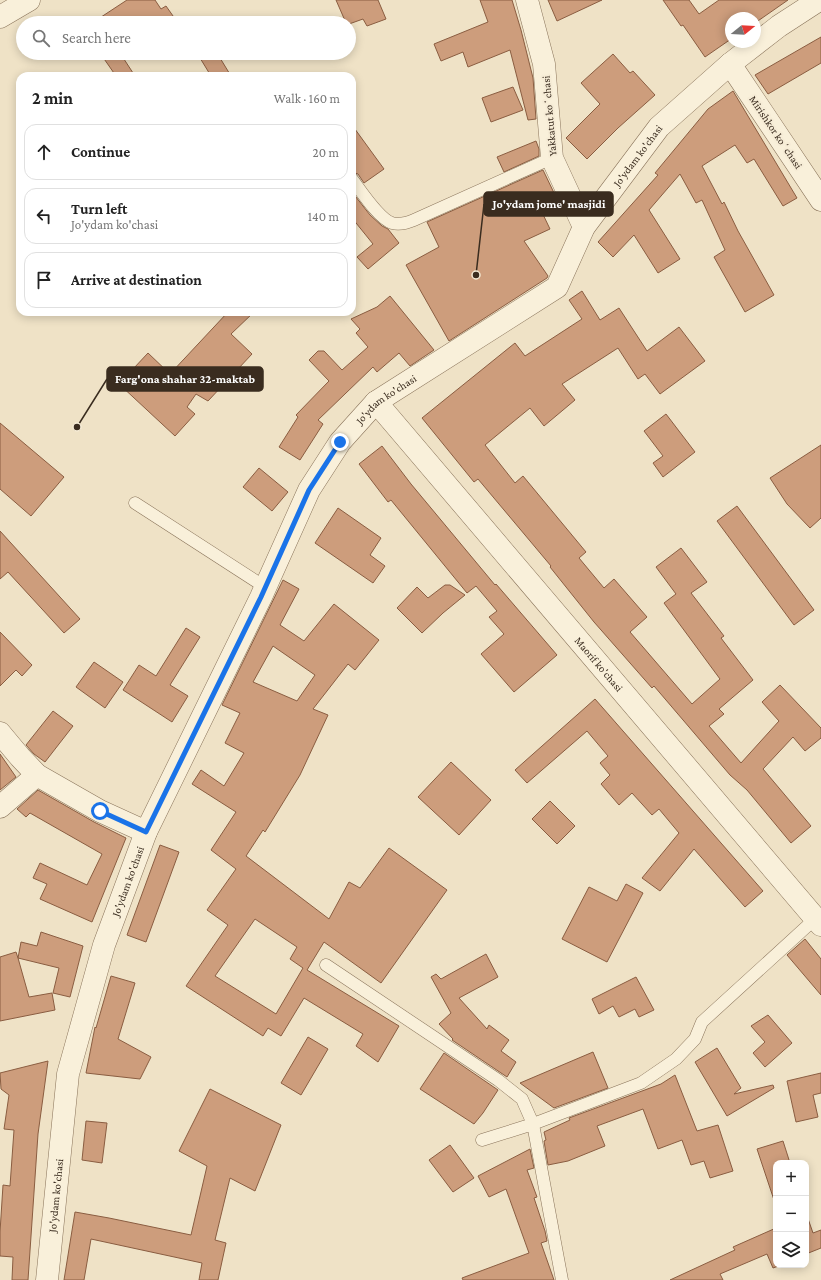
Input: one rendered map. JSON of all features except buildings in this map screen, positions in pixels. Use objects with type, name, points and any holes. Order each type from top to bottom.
[{"type":"street","points":[[0,17],[29,0]]},
{"type":"street","name":"Yakkatut koʻchasi","points":[[527,0],[544,64],[552,158],[584,227]]},
{"type":"street","name":"Jo'ydam ko'chasi","points":[[47,1280],[68,1074],[104,945],[146,832],[265,587],[309,490],[340,442],[376,402],[556,286],[584,227],[659,127],[730,64],[779,26],[819,0]]},
{"type":"street","name":"Mirishkor koʻchasi","points":[[730,64],[821,200]]},
{"type":"street","name":"Maorif ko'chasi","points":[[376,402],[819,919]]},
{"type":"street","points":[[0,733],[37,775],[100,811],[146,832]]},
{"type":"street","points":[[0,807],[37,775]]},
{"type":"lane","points":[[356,184],[379,214],[392,223],[402,224],[552,158]]},
{"type":"lane","points":[[135,503],[265,587]]},
{"type":"lane","points":[[482,1140],[533,1124],[641,1083],[676,1059],[695,1039],[702,1022],[819,919]]},
{"type":"lane","points":[[326,965],[498,1080],[522,1099],[533,1124],[562,1280]]},
{"type":"place","name":"Jo'ydam jome' masjidi","points":[[476,275]]},
{"type":"place","name":"Farg'ona shahar 32-maktab","points":[[77,427]]},
{"type":"route","points":[[100,811],[146,832],[261,597],[309,490],[340,442]]}]
